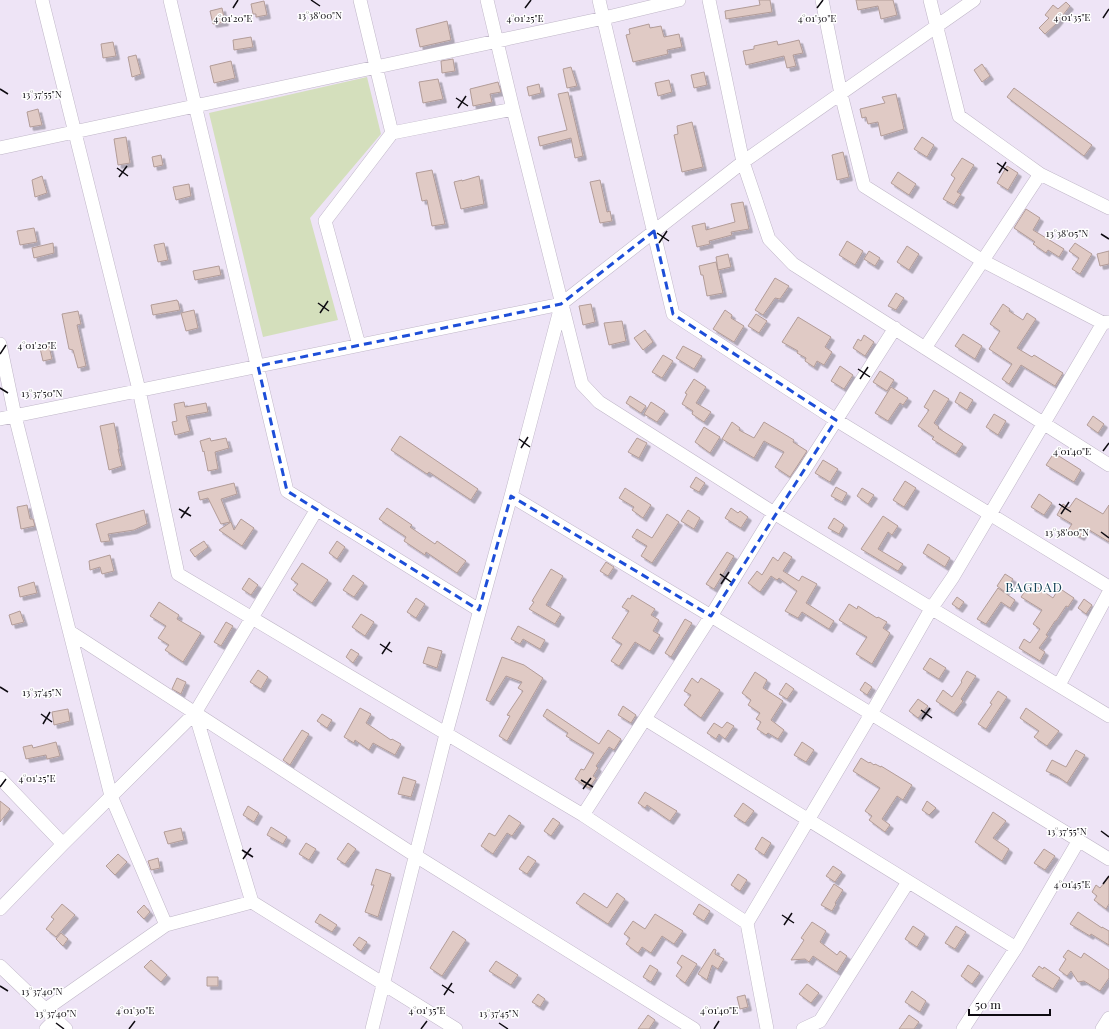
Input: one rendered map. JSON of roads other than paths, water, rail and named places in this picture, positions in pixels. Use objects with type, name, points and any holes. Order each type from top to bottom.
[{"type":"street","points":[[42,0],[139,390],[178,574],[583,815],[747,923]]},
{"type":"street","points":[[170,0],[288,491],[479,610]]},
{"type":"street","points":[[360,0],[392,133]]},
{"type":"street","points":[[487,0],[582,384],[599,402],[774,513],[1109,716]]},
{"type":"street","points":[[599,0],[673,314],[836,420],[1109,587]]},
{"type":"street","points":[[0,148],[604,18],[679,0]]},
{"type":"street","points":[[709,0],[743,162],[769,239],[793,264],[1109,465]]},
{"type":"street","points":[[767,1029],[747,923],[871,714],[931,608],[953,577],[1044,423],[1106,322],[983,261],[864,186],[822,0]]},
{"type":"street","points":[[930,0],[959,116],[1040,174],[1109,208]]},
{"type":"street","points":[[0,419],[561,304],[743,162],[974,0]]},
{"type":"street","points":[[359,345],[325,221],[392,133],[513,109]]},
{"type":"street","points":[[925,348],[1040,174]]},
{"type":"street","points":[[372,1029],[446,734],[511,496],[561,304]]},
{"type":"street","points":[[583,815],[711,616],[774,513],[895,328]]},
{"type":"street","points":[[0,344],[16,416],[111,796],[166,925]]},
{"type":"street","points":[[511,496],[711,616],[1109,859]]},
{"type":"street","points":[[0,909],[111,796],[195,714],[317,509]]},
{"type":"street","points":[[1059,686],[1109,592]]},
{"type":"street","points":[[70,632],[416,856],[694,1029]]},
{"type":"street","points":[[195,714],[252,902],[456,1029]]},
{"type":"street","points":[[645,719],[1016,948]]},
{"type":"street","points":[[0,778],[63,844]]},
{"type":"street","points":[[963,1029],[1016,948],[1079,840]]},
{"type":"street","points":[[803,1029],[820,1021],[908,882]]},
{"type":"street","points":[[46,1009],[166,925],[252,902]]},
{"type":"street","points":[[0,966],[66,1029]]},
{"type":"street","points":[[1102,1029],[1109,1018]]},
{"type":"street","points":[[46,1029],[56,1019]]},
{"type":"district","name":"BAGDAD","points":[[1034,587]]}]
